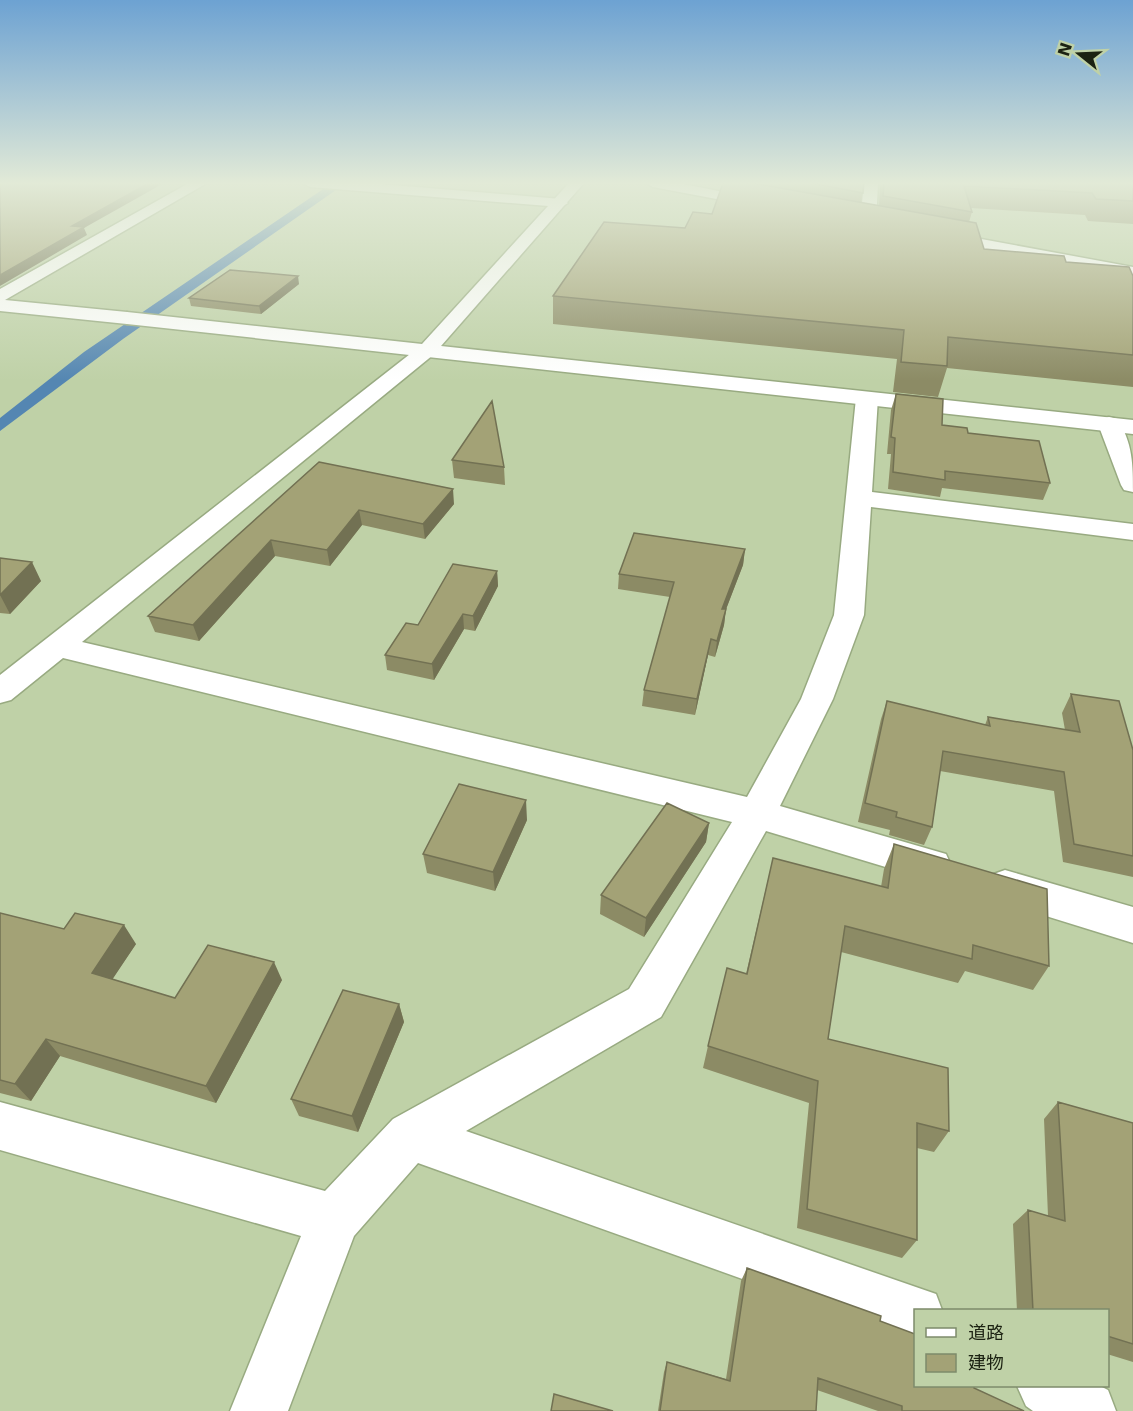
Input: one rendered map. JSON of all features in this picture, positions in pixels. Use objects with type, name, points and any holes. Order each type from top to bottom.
[{"type":"street","points":[[0,296],[83,249]]},
{"type":"street","points":[[1,690],[426,351],[519,249]]},
{"type":"street","points":[[1007,249],[1133,272]]},
{"type":"street","points":[[0,305],[1133,427]]},
{"type":"street","points":[[260,1411],[334,1219],[410,1136],[645,1003],[757,814],[817,699],[849,615],[867,398]]},
{"type":"street","points":[[1109,424],[1133,485]]},
{"type":"street","points":[[859,498],[1133,532]]},
{"type":"street","points":[[55,646],[757,814],[1133,925]]},
{"type":"street","points":[[0,1126],[334,1219]]},
{"type":"street","points":[[410,1136],[914,1314]]},
{"type":"street","points":[[1048,1387],[1087,1411]]},
{"type":"water","points":[[235,249],[252,249],[123,339],[0,431],[0,418],[84,352]]},
{"type":"building","points":[[0,249],[46,249],[0,275]]},
{"type":"building","points":[[585,249],[984,249],[1064,256],[1066,262],[1129,267],[1133,276],[1133,355],[948,337],[947,366],[901,362],[904,330],[553,296]]},
{"type":"building","points":[[230,270],[298,276],[259,306],[189,298]]},
{"type":"building","points":[[896,394],[943,399],[942,425],[967,428],[968,433],[1039,441],[1050,483],[945,471],[945,480],[893,472],[895,438],[891,437]]},
{"type":"building","points":[[492,401],[504,467],[452,460]]},
{"type":"building","points":[[319,462],[453,489],[423,524],[359,510],[327,550],[271,540],[193,625],[148,616]]},
{"type":"building","points":[[634,533],[745,549],[722,609],[726,609],[717,641],[711,639],[697,699],[644,690],[674,582],[619,574]]},
{"type":"building","points":[[0,558],[32,562],[0,595]]},
{"type":"building","points":[[453,564],[497,571],[473,616],[463,614],[432,664],[385,655],[406,623],[418,625]]},
{"type":"building","points":[[1071,694],[1119,701],[1133,750],[1133,856],[1074,844],[1064,772],[943,751],[932,827],[896,817],[897,812],[865,803],[887,701],[990,726],[988,717],[1080,732]]},
{"type":"building","points":[[459,784],[526,800],[493,872],[423,854]]},
{"type":"building","points":[[667,803],[709,823],[646,918],[601,895]]},
{"type":"building","points":[[894,844],[1047,889],[1049,966],[973,945],[972,959],[845,926],[828,1039],[948,1068],[949,1131],[917,1123],[917,1240],[807,1209],[818,1081],[708,1046],[727,968],[747,974],[773,858],[888,888]]},
{"type":"building","points":[[0,913],[64,929],[75,913],[124,925],[92,973],[175,998],[208,945],[274,962],[206,1086],[46,1039],[15,1084],[0,1080]]},
{"type":"building","points":[[343,990],[399,1004],[352,1116],[291,1099]]},
{"type":"building","points":[[1058,1102],[1133,1123],[1133,1344],[1109,1337],[1109,1309],[1033,1309],[1028,1210],[1065,1221]]},
{"type":"building","points":[[747,1268],[881,1316],[880,1321],[914,1334],[914,1387],[974,1387],[1024,1411],[902,1411],[902,1406],[818,1378],[816,1411],[660,1411],[667,1362],[730,1381]]},
{"type":"building","points":[[554,1394],[613,1411],[551,1411]]}]
